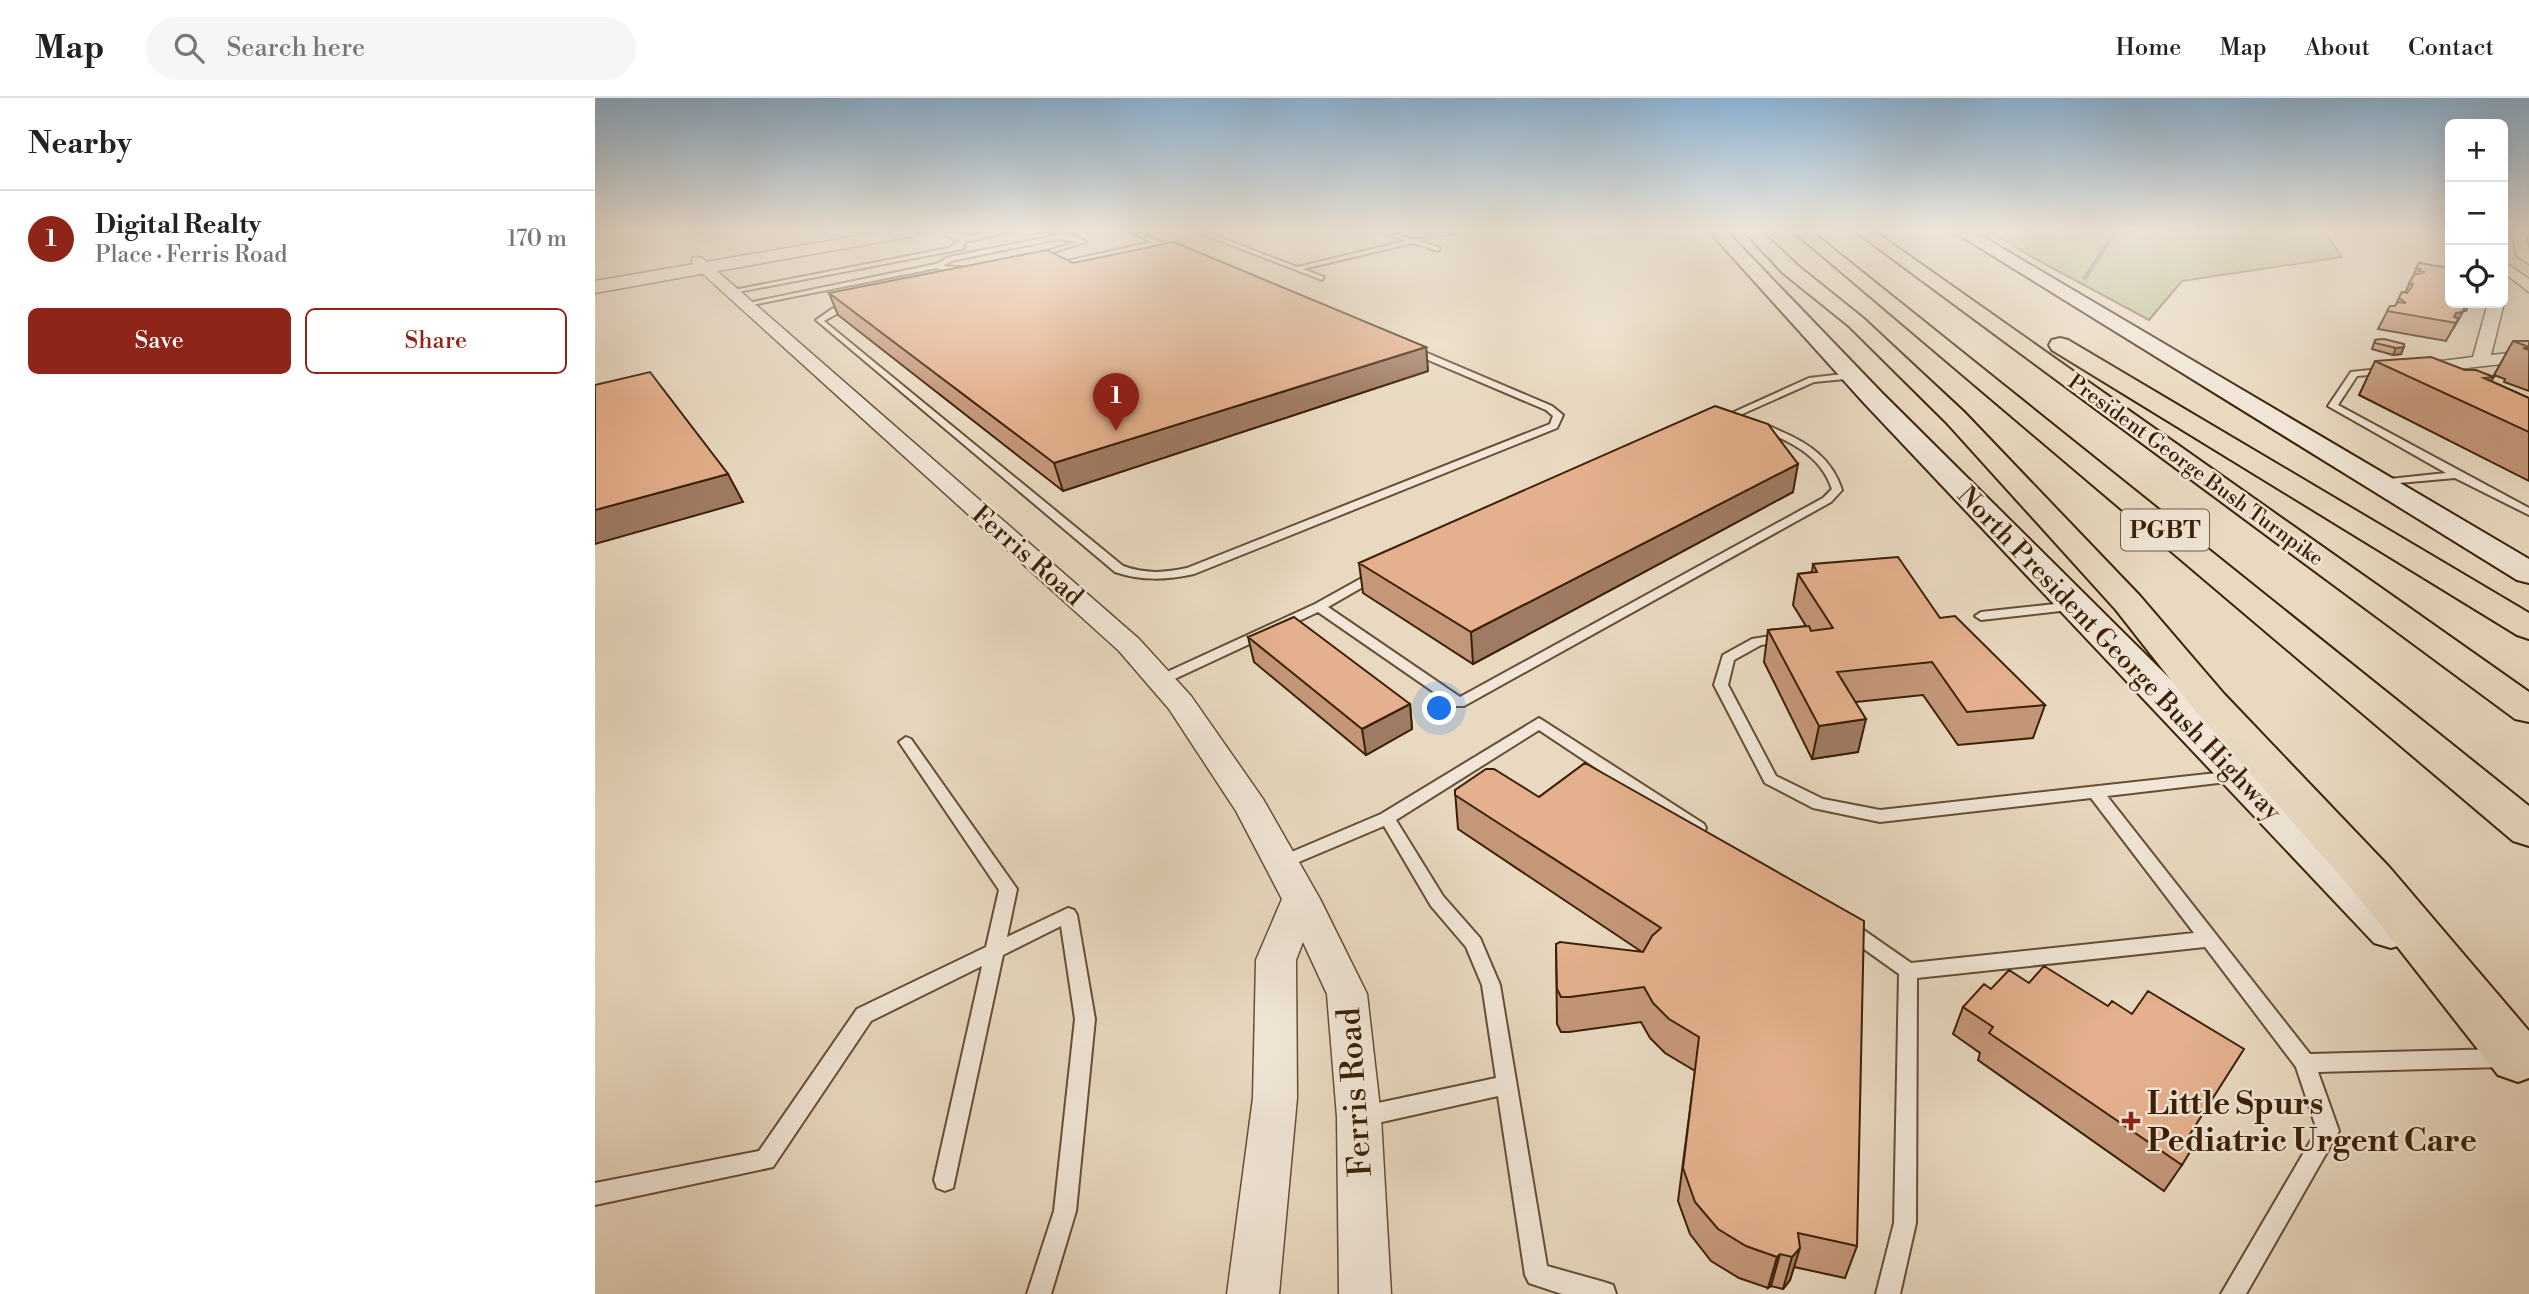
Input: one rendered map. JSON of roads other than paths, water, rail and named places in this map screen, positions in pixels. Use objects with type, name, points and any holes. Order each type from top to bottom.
[{"type":"highway","points":[[1812,287],[1856,322],[1955,417],[2128,603],[2210,703],[2373,881],[2523,1063]]},
{"type":"highway","name":"PGBT","points":[[1869,287],[2529,830]]},
{"type":"highway","points":[[1943,288],[2062,346],[2529,628]]},
{"type":"highway","name":"President George Bush Turnpike","points":[[1943,288],[2529,710]]},
{"type":"main road","name":"North President George Bush Highway","points":[[1769,287],[2074,606],[2523,1063]]},
{"type":"main road","points":[[2053,287],[2529,573]]},
{"type":"street","name":"Ferris Road","points":[[728,287],[1129,645],[1161,680],[1195,724],[1251,807],[1347,993],[1359,1117],[1365,1294]]},
{"type":"street","points":[[2481,361],[2486,333],[2513,294]]},
{"type":"street","points":[[2434,367],[2529,356]]},
{"type":"street","points":[[1253,1294],[1275,1098],[1276,960],[1291,881]]},
{"type":"lane","points":[[740,297],[785,287]]},
{"type":"lane","points":[[740,297],[805,287]]},
{"type":"lane","points":[[863,304],[820,320],[1119,569],[1150,577],[1190,571],[1554,426],[1558,420],[1558,415],[1549,408],[1394,342]]},
{"type":"lane","points":[[2434,367],[2465,376]]},
{"type":"lane","points":[[2403,370],[2354,374],[2333,406],[2529,512]]},
{"type":"lane","points":[[1708,426],[1812,380],[1852,376]]},
{"type":"lane","points":[[1319,607],[1459,703],[1827,500],[1837,491],[1835,480],[1812,450],[1733,415]]},
{"type":"lane","points":[[2378,483],[2457,475]]},
{"type":"lane","points":[[1161,680],[1319,607],[1387,568]]},
{"type":"lane","points":[[1981,616],[2074,606]]},
{"type":"lane","points":[[1800,636],[1757,642],[1728,658],[1721,685],[1770,779],[1819,804],[1880,816],[2240,776]]},
{"type":"lane","points":[[1291,881],[1539,723],[1714,839]]},
{"type":"lane","points":[[906,742],[1008,889],[945,1180]]},
{"type":"lane","points":[[2095,792],[2305,1063],[2328,1130],[2233,1294]]},
{"type":"lane","points":[[1387,818],[1437,901],[1474,943],[1491,985],[1537,1275],[1605,1294]]},
{"type":"lane","points":[[595,1194],[765,1160],[864,1015],[1068,915],[1085,1019],[1065,1211],[1039,1294]]},
{"type":"lane","points":[[1831,916],[1908,971],[2209,939]]},
{"type":"lane","points":[[1888,1294],[1905,1223],[1908,971]]},
{"type":"lane","points":[[2305,1063],[2523,1063]]},
{"type":"lane","points":[[1359,1117],[1507,1085]]},
{"type":"place","name":"Digital Realty","points":[[1116,431]]},
{"type":"place","name":"Little Spurs Pediatric Urgent Care","points":[[2131,1121]]}]
